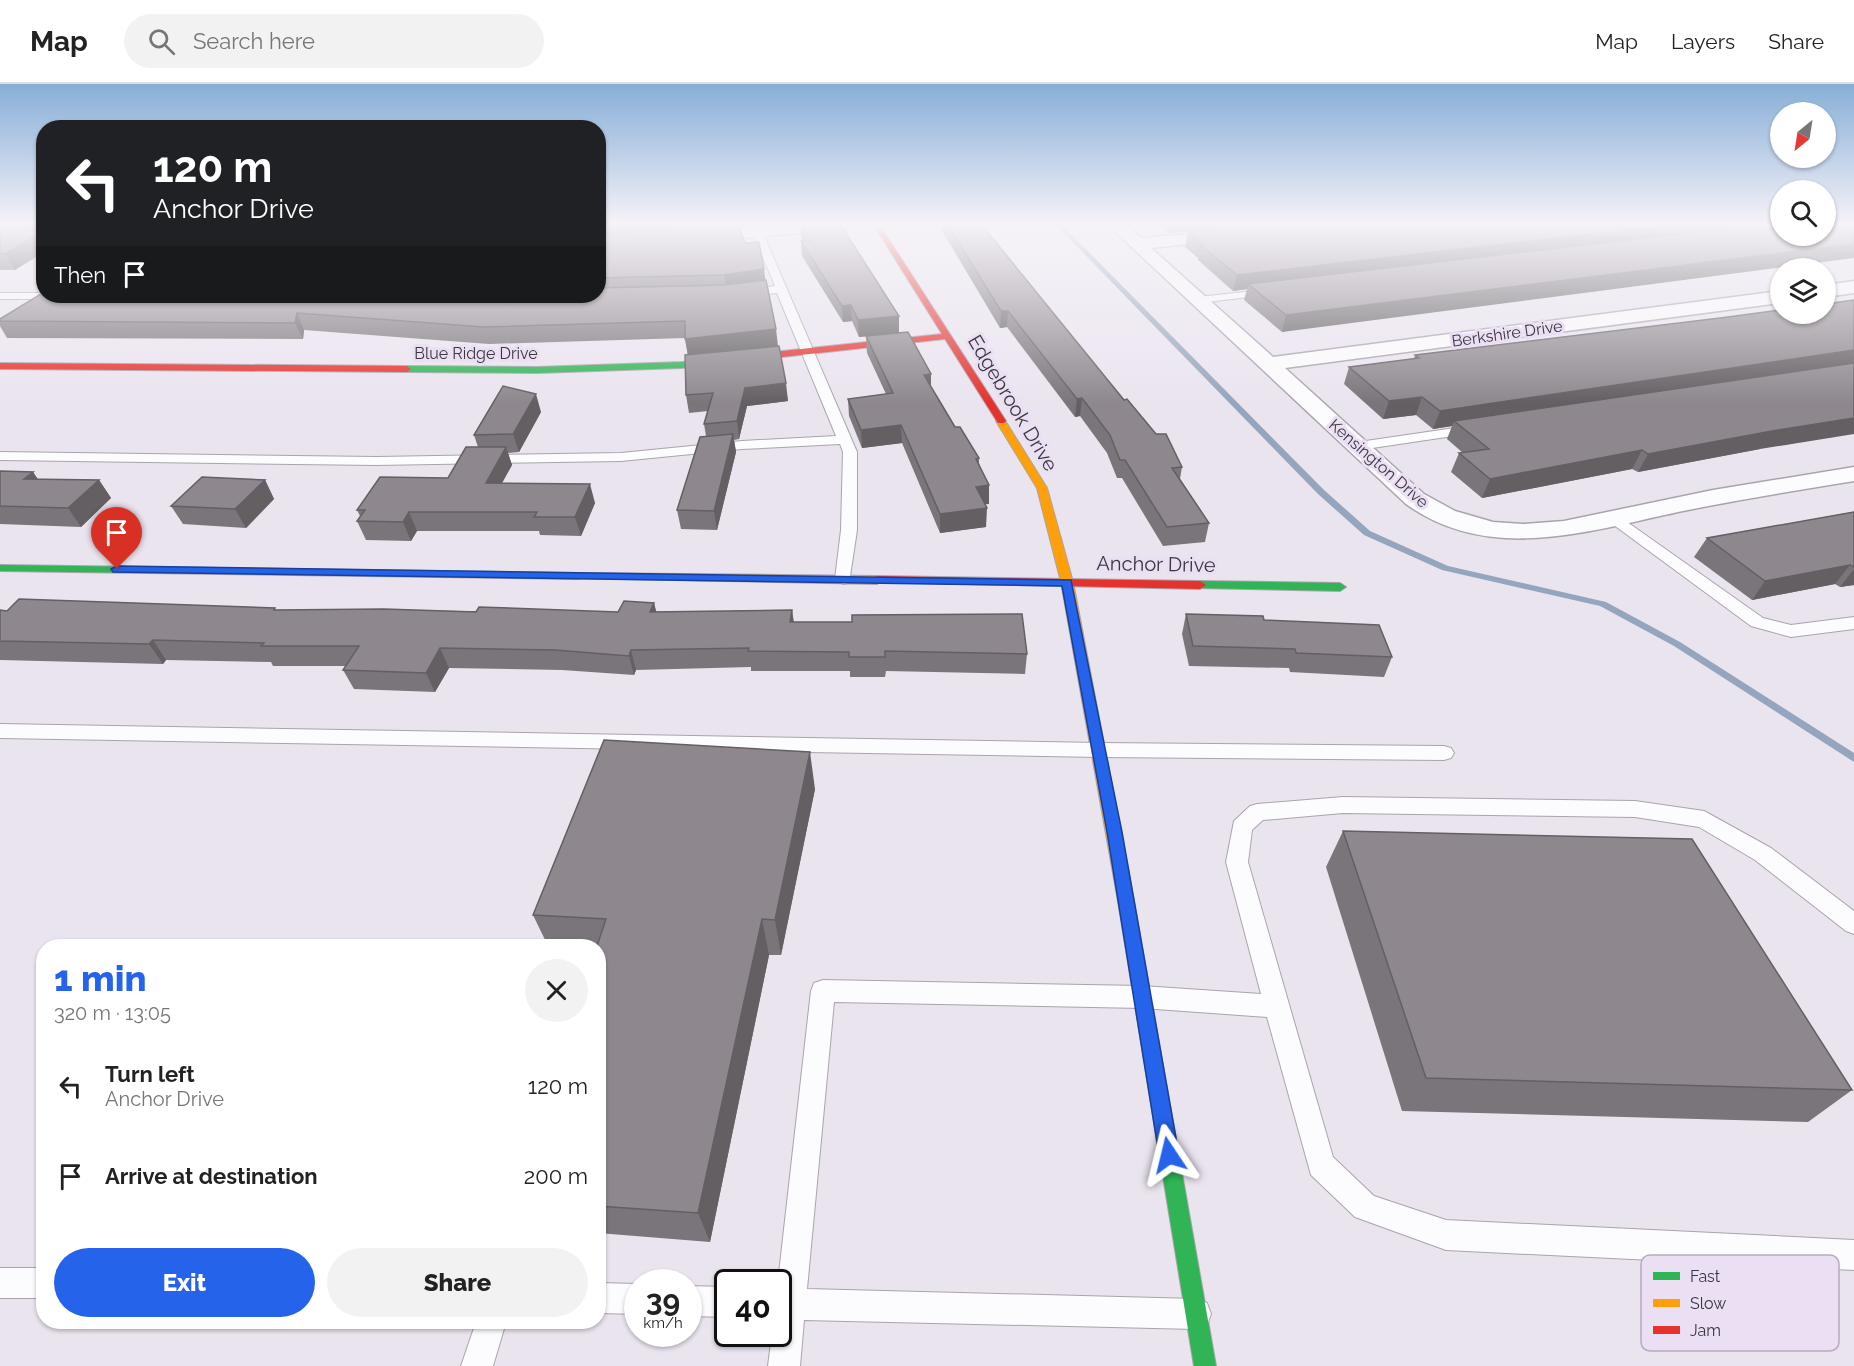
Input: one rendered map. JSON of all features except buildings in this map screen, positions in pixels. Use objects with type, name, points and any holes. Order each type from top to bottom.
[{"type":"street","name":"Edgebrook Drive","points":[[916,284],[950,336],[1042,488],[1067,582],[1099,750],[1205,1366]]},
{"type":"street","name":"Kensington Drive","points":[[1181,284],[1425,507],[1464,523],[1505,531],[1545,531],[1854,474]]},
{"type":"street","points":[[1836,290],[1854,287]]},
{"type":"street","name":"Berkshire Drive","points":[[1270,364],[1770,298]]},
{"type":"street","name":"Blue Ridge Drive","points":[[0,366],[537,370],[682,365],[950,336]]},
{"type":"street","name":"Anchor Drive","points":[[0,568],[1340,587]]},
{"type":"lane","points":[[779,284],[850,452],[849,530],[843,579]]},
{"type":"lane","points":[[726,296],[781,289]]},
{"type":"lane","points":[[1199,300],[1279,291]]},
{"type":"lane","points":[[0,296],[36,296]]},
{"type":"lane","points":[[1359,446],[1488,427]]},
{"type":"lane","points":[[0,456],[376,461],[621,457],[742,445],[845,440]]},
{"type":"lane","points":[[1613,517],[1757,622],[1791,631],[1854,623]]},
{"type":"lane","points":[[0,731],[1099,750],[1444,753]]},
{"type":"lane","points":[[1784,1255],[1446,1235],[1365,1207],[1321,1165],[1237,862],[1242,827],[1257,812],[1343,805],[1635,809],[1704,819],[1763,854],[1854,924]]},
{"type":"lane","points":[[789,1269],[823,991],[1142,997],[1277,1006]]},
{"type":"lane","points":[[0,1282],[36,1283]]},
{"type":"lane","points":[[606,1298],[624,1299]]},
{"type":"lane","points":[[792,1304],[1196,1314]]},
{"type":"lane","points":[[477,1366],[489,1329]]},
{"type":"lane","points":[[784,1347],[784,1366]]},
{"type":"waterway","points":[[1117,284],[1321,492],[1367,533],[1445,568],[1603,604],[1677,644],[1854,758]]},
{"type":"traffic: fast","points":[[407,369],[537,370],[682,365],[782,354]]},
{"type":"traffic: fast","points":[[0,568],[578,576]]},
{"type":"traffic: fast","points":[[1200,585],[1340,587]]},
{"type":"traffic: fast","points":[[1126,901],[1205,1366]]},
{"type":"traffic: slow","points":[[1001,421],[1042,488],[1067,582],[1126,901]]},
{"type":"traffic: slow","points":[[578,576],[877,580]]},
{"type":"traffic: jam","points":[[914,284],[1001,421]]},
{"type":"traffic: jam","points":[[782,354],[949,336]]},
{"type":"traffic: jam","points":[[0,366],[407,369]]},
{"type":"traffic: jam","points":[[877,580],[1200,585]]},
{"type":"route","points":[[117,569],[1067,582],[1114,832],[1169,1155]]}]
